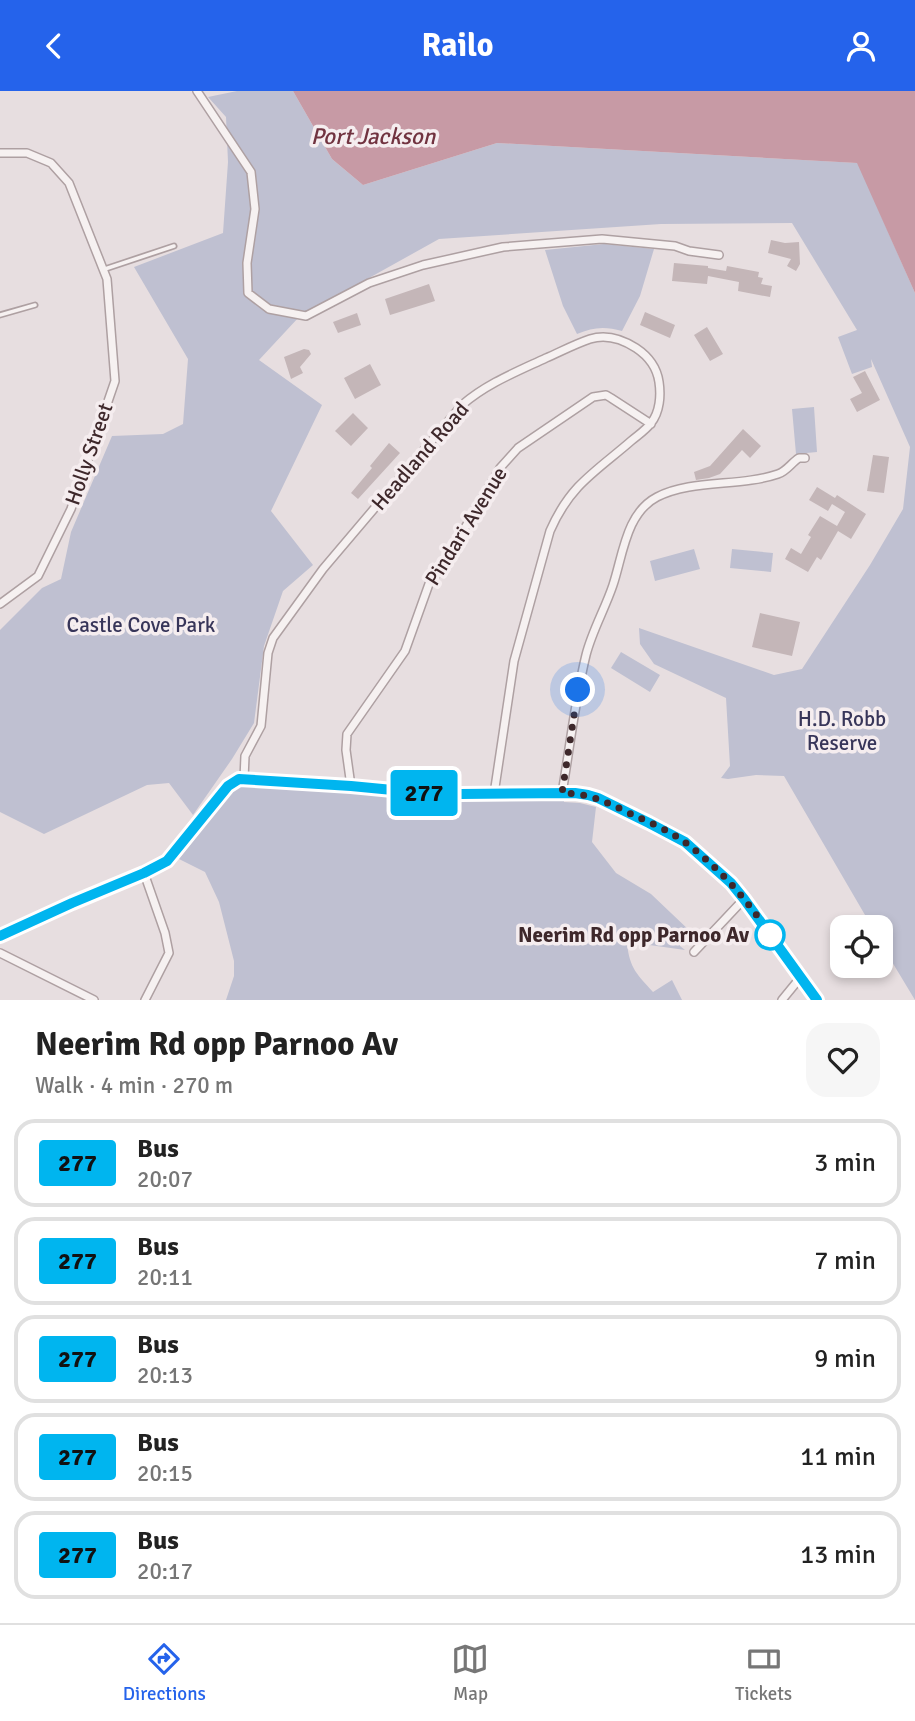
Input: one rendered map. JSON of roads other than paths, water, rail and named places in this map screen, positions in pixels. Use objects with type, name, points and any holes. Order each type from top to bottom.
[{"type":"street","points":[[197,91],[251,172],[255,209],[247,263],[248,293],[269,309],[306,316],[369,283],[422,265],[503,247],[602,239],[675,246],[719,255]]},
{"type":"street","name":"Holly Street","points":[[0,153],[27,153],[51,163],[69,183],[107,279],[115,381],[71,509],[38,576],[0,604]]},
{"type":"street","name":"Headland Road","points":[[244,779],[245,756],[263,719],[268,653],[273,638],[324,569],[472,396],[497,381],[582,342],[599,337],[614,338],[630,344],[644,354],[658,374],[660,399],[651,424]]},
{"type":"street","name":"Pindari Avenue","points":[[351,786],[346,750],[347,734],[405,651],[429,584],[442,567],[500,468],[519,448],[593,397],[606,395],[651,424]]},
{"type":"street","points":[[494,794],[514,661],[550,531],[566,500],[580,485],[651,424]]},
{"type":"street","points":[[562,793],[586,652],[609,598],[625,542],[637,515],[652,500],[670,491],[779,474],[799,458],[805,459]]},
{"type":"street","points":[[0,936],[167,861],[235,780],[424,793],[575,793],[598,798],[685,842],[731,883],[817,1000]]},
{"type":"street","points":[[144,873],[165,933],[169,953],[145,1000]]},
{"type":"street","points":[[694,952],[744,899]]},
{"type":"street","points":[[0,953],[94,1000]]},
{"type":"street","points":[[782,1000],[800,978]]},
{"type":"lane","points":[[103,269],[174,246]]},
{"type":"lane","points":[[0,315],[35,305]]},
{"type":"water","name":"Port Jackson","points":[[293,91],[915,91],[915,293],[857,163],[497,143],[363,185],[332,159]]},
{"type":"place","name":"Neerim Rd opp Parnoo Av","points":[[770,935]]},
{"type":"park label","name":"Castle Cove Park","points":[[141,625]]},
{"type":"park label","name":"H.D. Robb Reserve","points":[[842,731]]}]
